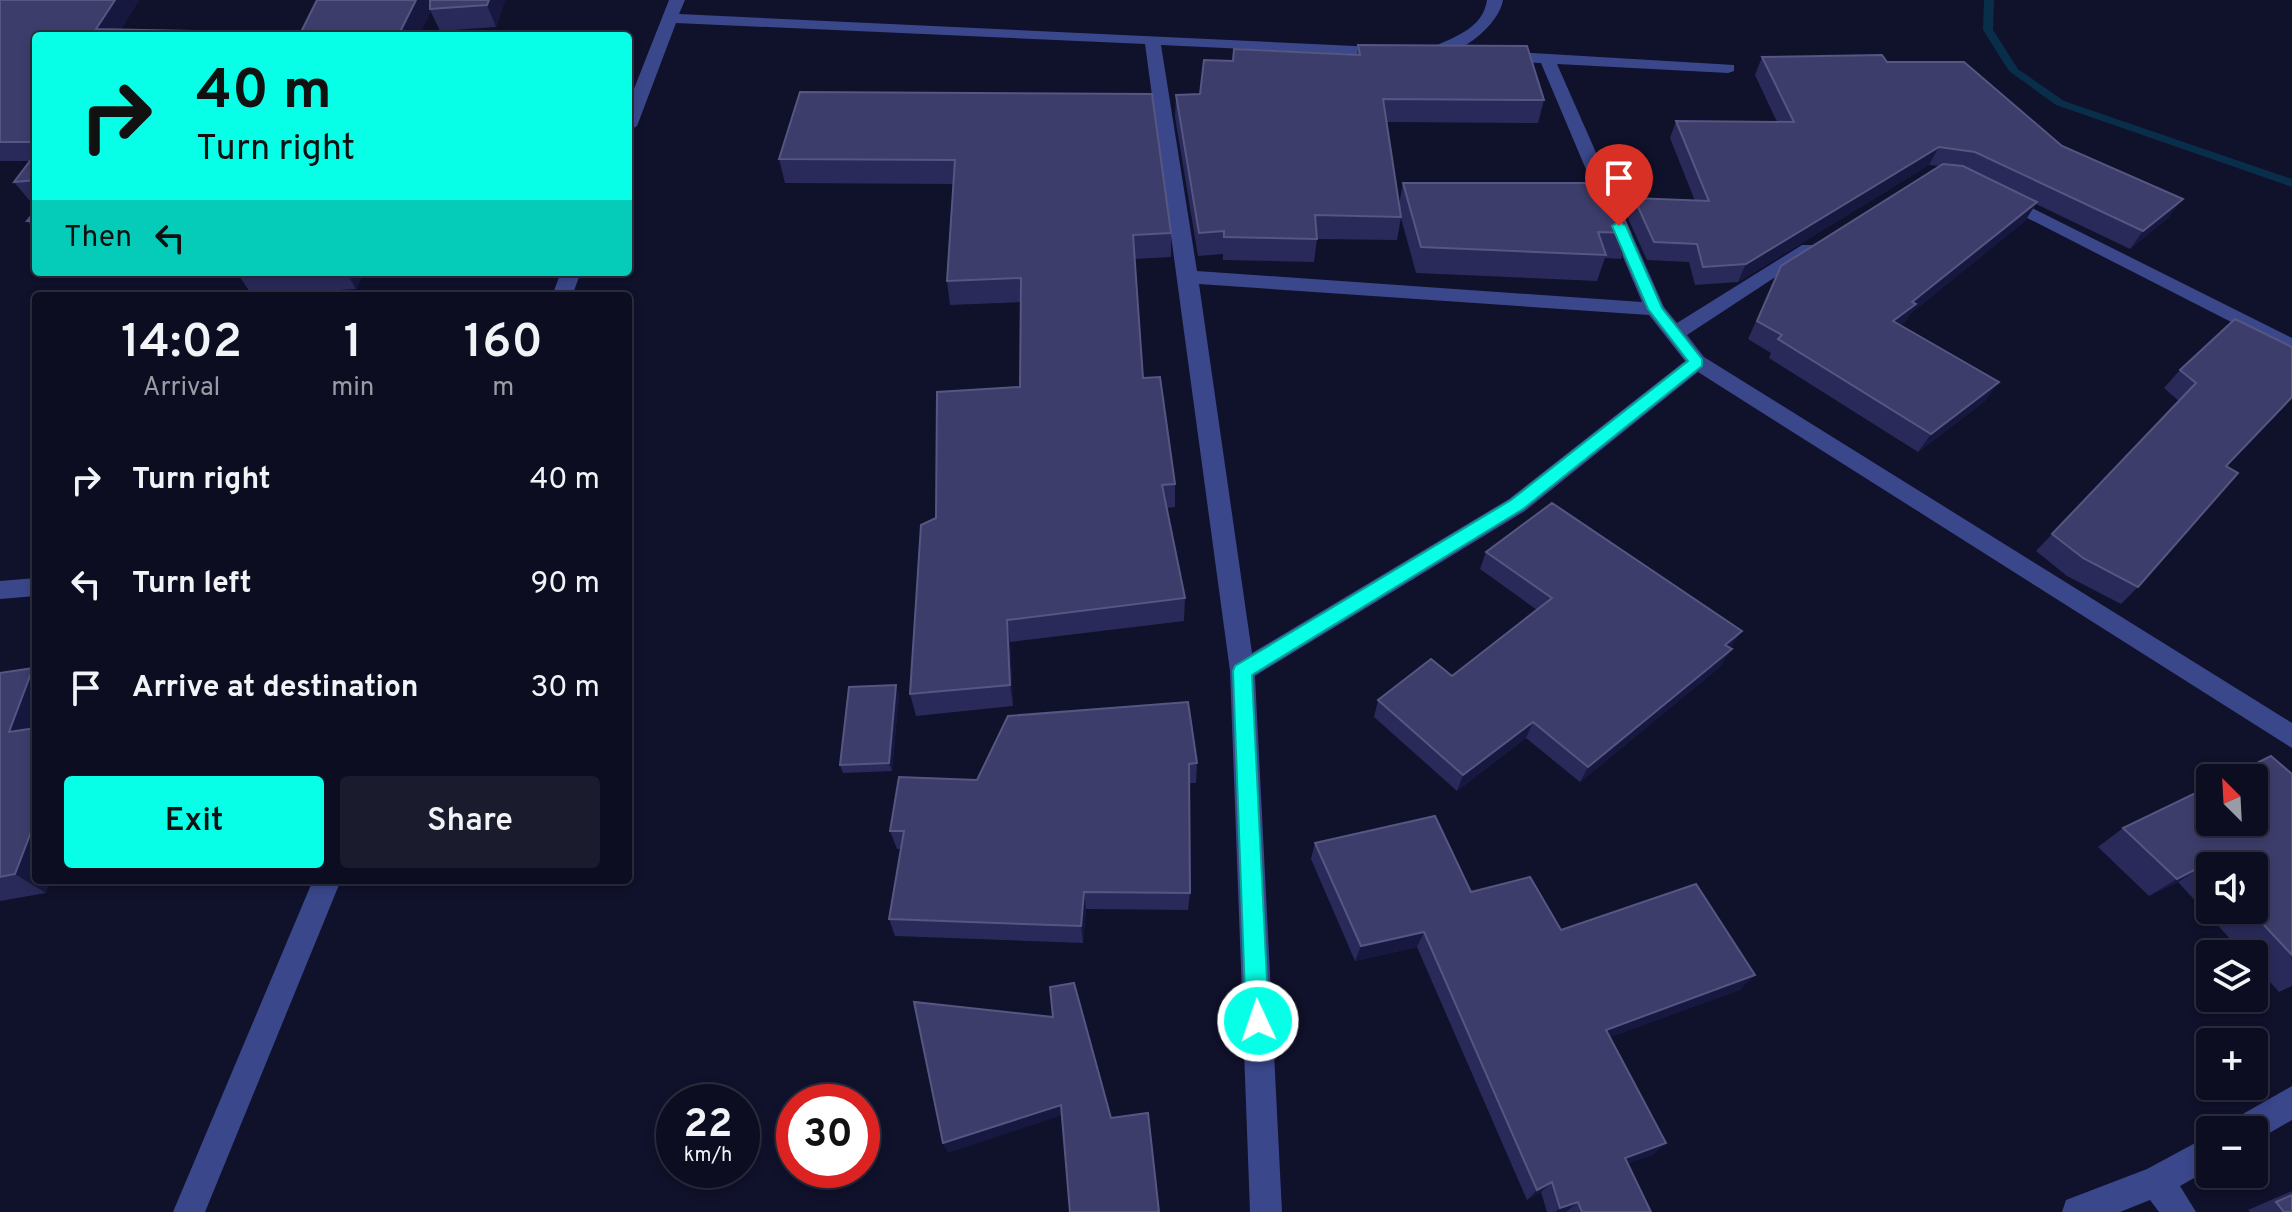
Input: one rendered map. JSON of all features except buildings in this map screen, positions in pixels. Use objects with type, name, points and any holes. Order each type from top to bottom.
[{"type":"street","points":[[632,116],[677,0]]},
{"type":"street","points":[[1416,52],[1484,27],[1496,11],[1495,0]]},
{"type":"street","points":[[670,18],[1728,68]]},
{"type":"street","points":[[1152,40],[1242,671],[1266,1212]]},
{"type":"street","points":[[1547,59],[1655,309],[1697,362],[2292,737]]},
{"type":"street","points":[[1985,190],[2292,346]]},
{"type":"street","points":[[1673,335],[1821,241]]},
{"type":"street","points":[[1188,277],[1655,309]]},
{"type":"street","points":[[1242,671],[1517,505],[1697,362]]},
{"type":"street","points":[[0,590],[32,587]]},
{"type":"street","points":[[189,1212],[325,884]]},
{"type":"street","points":[[2268,1116],[2292,1102]]},
{"type":"street","points":[[2078,1212],[2156,1182],[2196,1159]]},
{"type":"street","points":[[2156,1182],[2180,1212]]},
{"type":"waterway","points":[[1989,0],[1988,30],[2014,71],[2060,103],[2292,183]]},
{"type":"route","points":[[1258,1021],[1242,671],[1517,505],[1697,362],[1655,309],[1619,226]]}]
